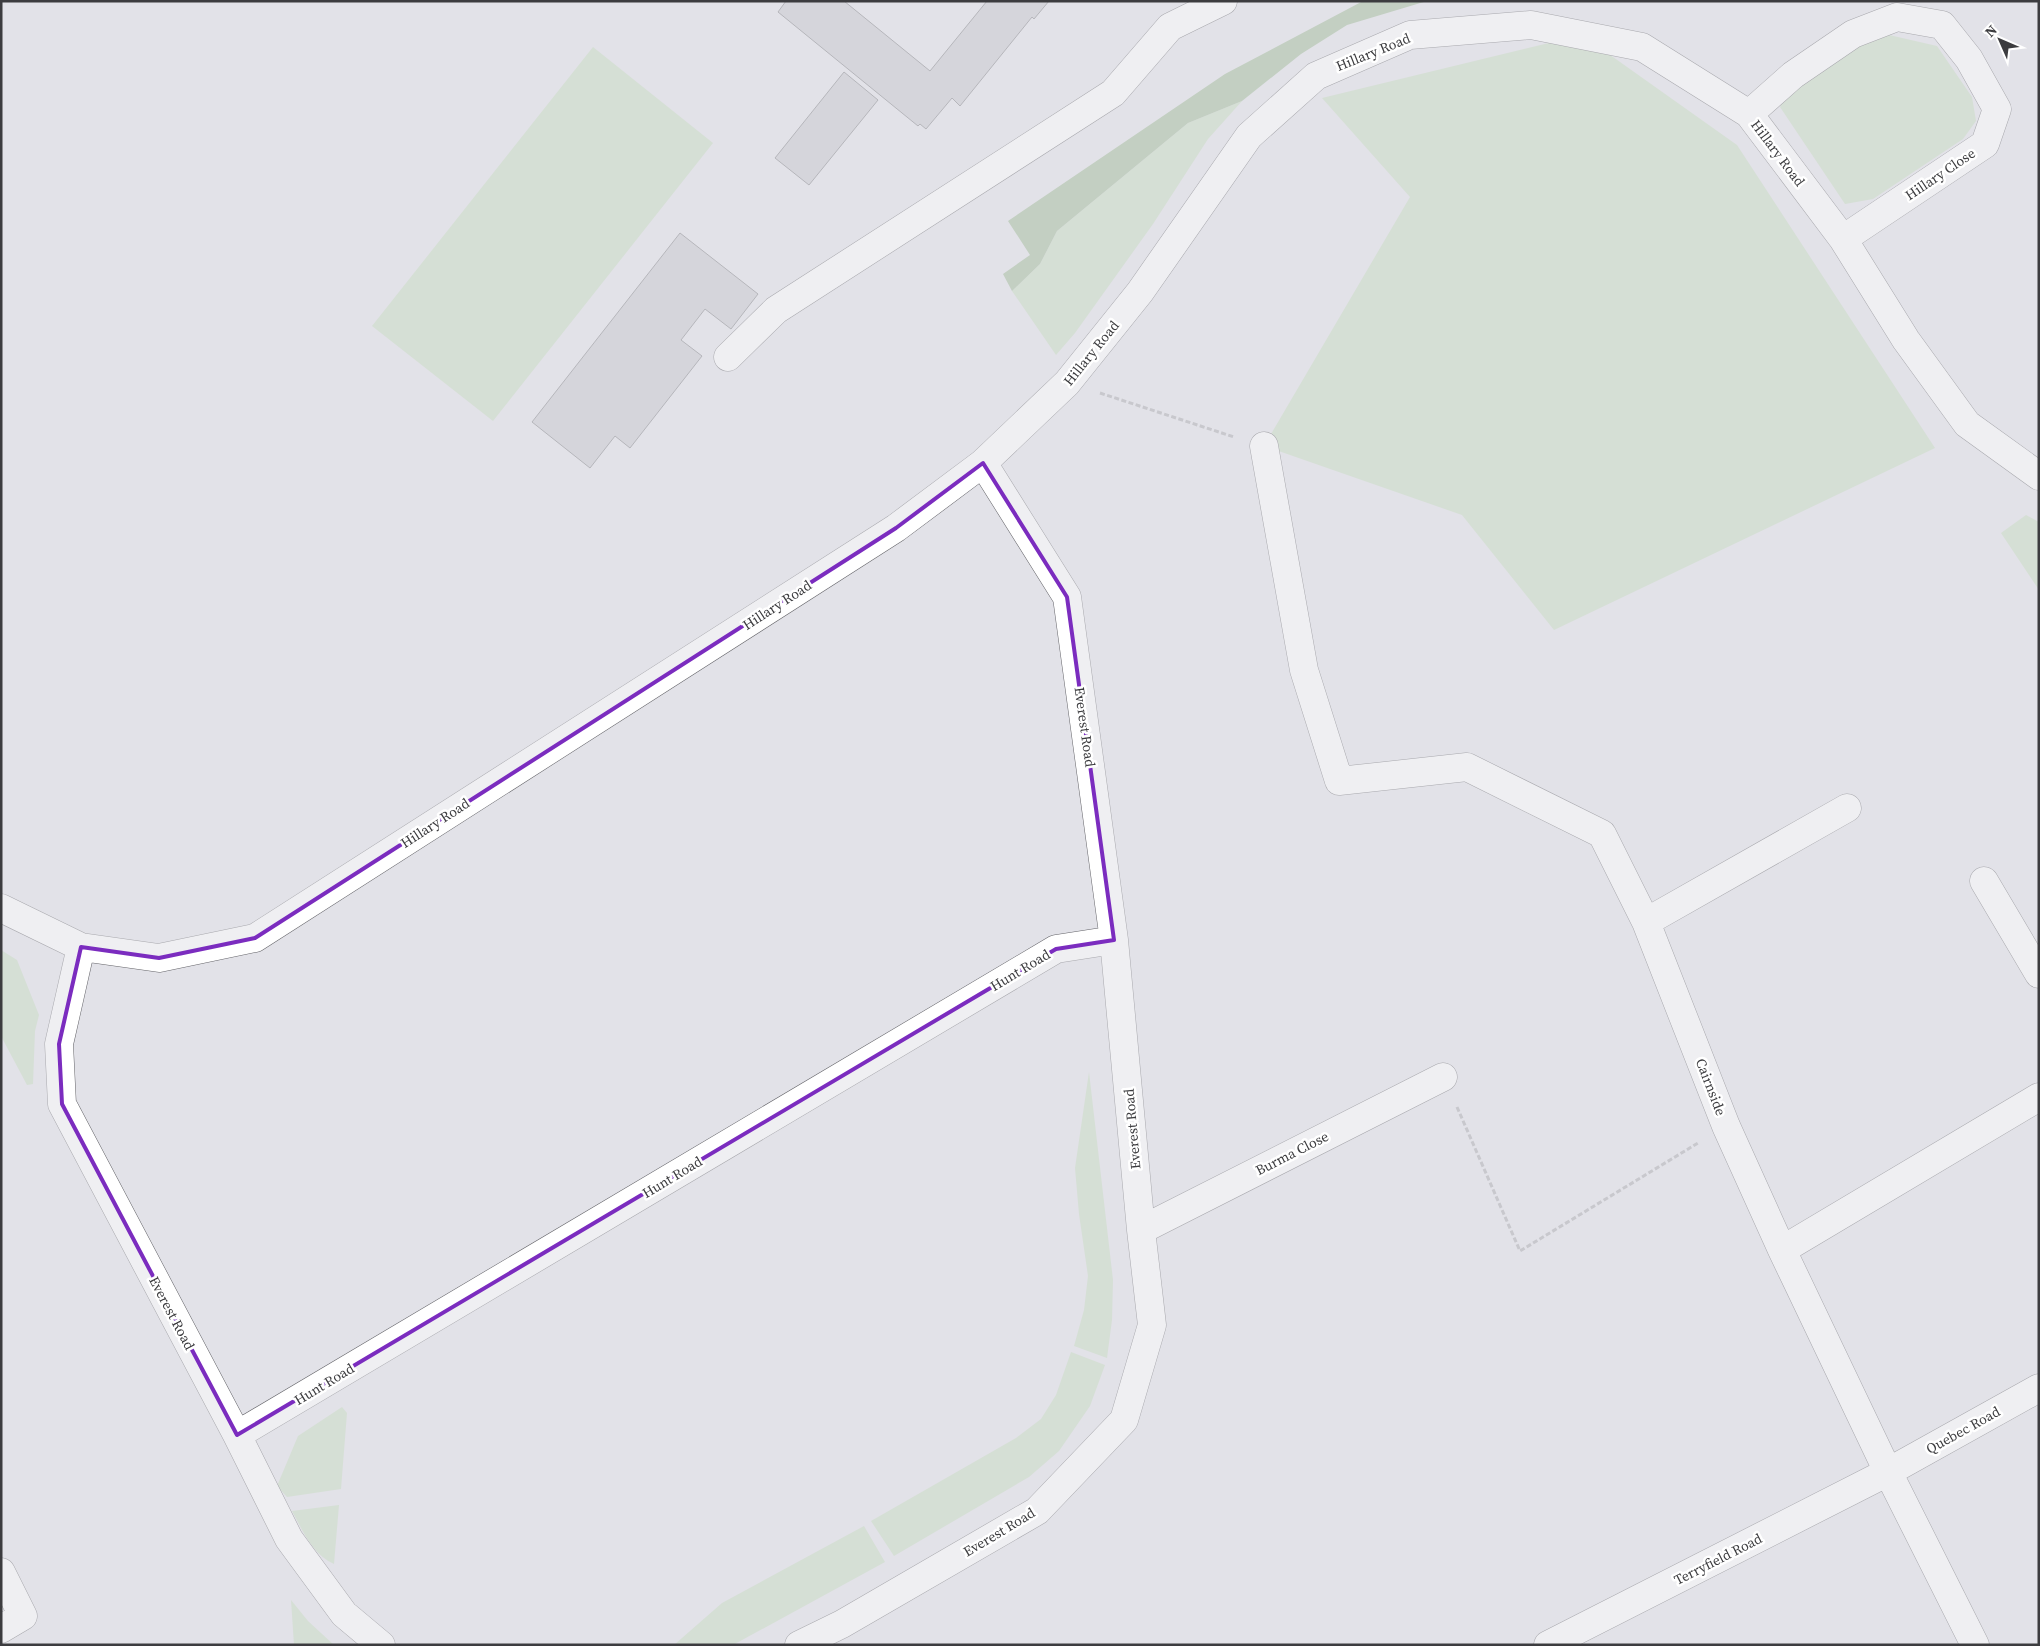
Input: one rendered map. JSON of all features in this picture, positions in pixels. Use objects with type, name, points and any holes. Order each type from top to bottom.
[{"type":"street","points":[[728,357],[776,310],[1113,93],[1170,27],[1223,1]]},
{"type":"street","name":"Hillary Close","points":[[1749,114],[1793,75],[1853,34],[1898,9],[1942,25],[1969,58],[1997,109],[1985,144],[1843,239]]},
{"type":"street","name":"Hillary Road","points":[[1,908],[81,947],[159,958],[255,938],[896,528],[983,463],[1067,383],[1140,292],[1249,136],[1316,76],[1410,35],[1532,26],[1642,47],[1749,114],[1843,239],[1906,340],[1967,424],[2039,476]]},
{"type":"street","name":"Cairnside","points":[[1264,446],[1304,670],[1339,781],[1467,767],[1602,834],[1646,922],[1726,1126],[1782,1250],[1888,1472],[1975,1645]]},
{"type":"street","name":"Everest Road","points":[[799,1645],[842,1624],[1037,1511],[1124,1420],[1152,1324],[1141,1230],[1114,940],[1067,597],[983,463]]},
{"type":"street","points":[[1646,922],[1847,808]]},
{"type":"street","points":[[1984,881],[2039,974]]},
{"type":"street","name":"Hunt Road","points":[[237,1435],[1056,949],[1114,940]]},
{"type":"street","name":"Everest Road","points":[[81,947],[59,1044],[62,1104],[237,1435],[289,1539],[344,1614],[381,1645]]},
{"type":"street","name":"Burma Close","points":[[1141,1230],[1443,1077]]},
{"type":"street","points":[[1782,1250],[2039,1097]]},
{"type":"street","name":"Quebec Road","points":[[1888,1472],[2039,1388]]},
{"type":"street","name":"Terryfield Road","points":[[1548,1645],[1888,1472]]},
{"type":"street","points":[[1,1572],[23,1616],[1,1629]]},
{"type":"path","points":[[1067,383],[1264,446]]},
{"type":"path","points":[[1443,1077],[1520,1251],[1726,1126]]},
{"type":"highlighted area","points":[[983,463],[1067,597],[1114,940],[1056,949],[237,1435],[62,1104],[59,1044],[81,947],[159,958],[255,938],[896,528]]},
{"type":"green space","points":[[1363,1],[1427,1],[1347,25],[1301,54],[1242,101],[1188,123],[1057,231],[1040,264],[1012,291],[1003,274],[1030,255],[1008,221],[1225,74]]},
{"type":"green space","points":[[1876,32],[1937,46],[1972,97],[1976,121],[1963,139],[1873,199],[1845,204],[1780,107],[1789,89]]},
{"type":"green space","points":[[1582,35],[1737,145],[1935,448],[1554,630],[1462,515],[1264,446],[1410,197],[1322,98]]},
{"type":"green space","points":[[593,47],[713,143],[493,421],[372,326]]},
{"type":"green space","points":[[1242,101],[1208,139],[1153,224],[1075,333],[1056,355],[1012,291],[1040,264],[1057,231],[1188,123]]},
{"type":"green space","points":[[2026,515],[2039,522],[2039,590],[2001,533]]},
{"type":"green space","points":[[1,950],[17,960],[39,1015],[35,1031],[33,1084],[27,1085],[1,1036]]},
{"type":"green space","points":[[1089,1072],[1113,1280],[1112,1320],[1107,1358],[1074,1346],[1084,1310],[1088,1276],[1079,1214],[1075,1168]]},
{"type":"green space","points":[[1071,1352],[1105,1365],[1090,1406],[1059,1451],[1029,1477],[894,1556],[871,1521],[1016,1438],[1041,1419],[1056,1395]]},
{"type":"green space","points":[[342,1407],[347,1413],[341,1489],[287,1497],[277,1486],[298,1436]]},
{"type":"green space","points":[[339,1505],[334,1564],[326,1560],[314,1548],[292,1511]]},
{"type":"green space","points":[[864,1526],[885,1562],[733,1645],[674,1645],[722,1603]]},
{"type":"green space","points":[[291,1600],[308,1621],[334,1645],[294,1645]]},
{"type":"building","points":[[786,1],[844,1],[930,71],[987,1],[1049,1],[1034,19],[1032,17],[960,106],[952,98],[926,129],[920,124],[918,126],[778,12]]},
{"type":"building","points":[[844,72],[878,100],[809,185],[775,158]]},
{"type":"building","points":[[680,233],[758,294],[731,329],[705,309],[681,340],[702,356],[630,448],[615,436],[590,468],[532,422]]}]
